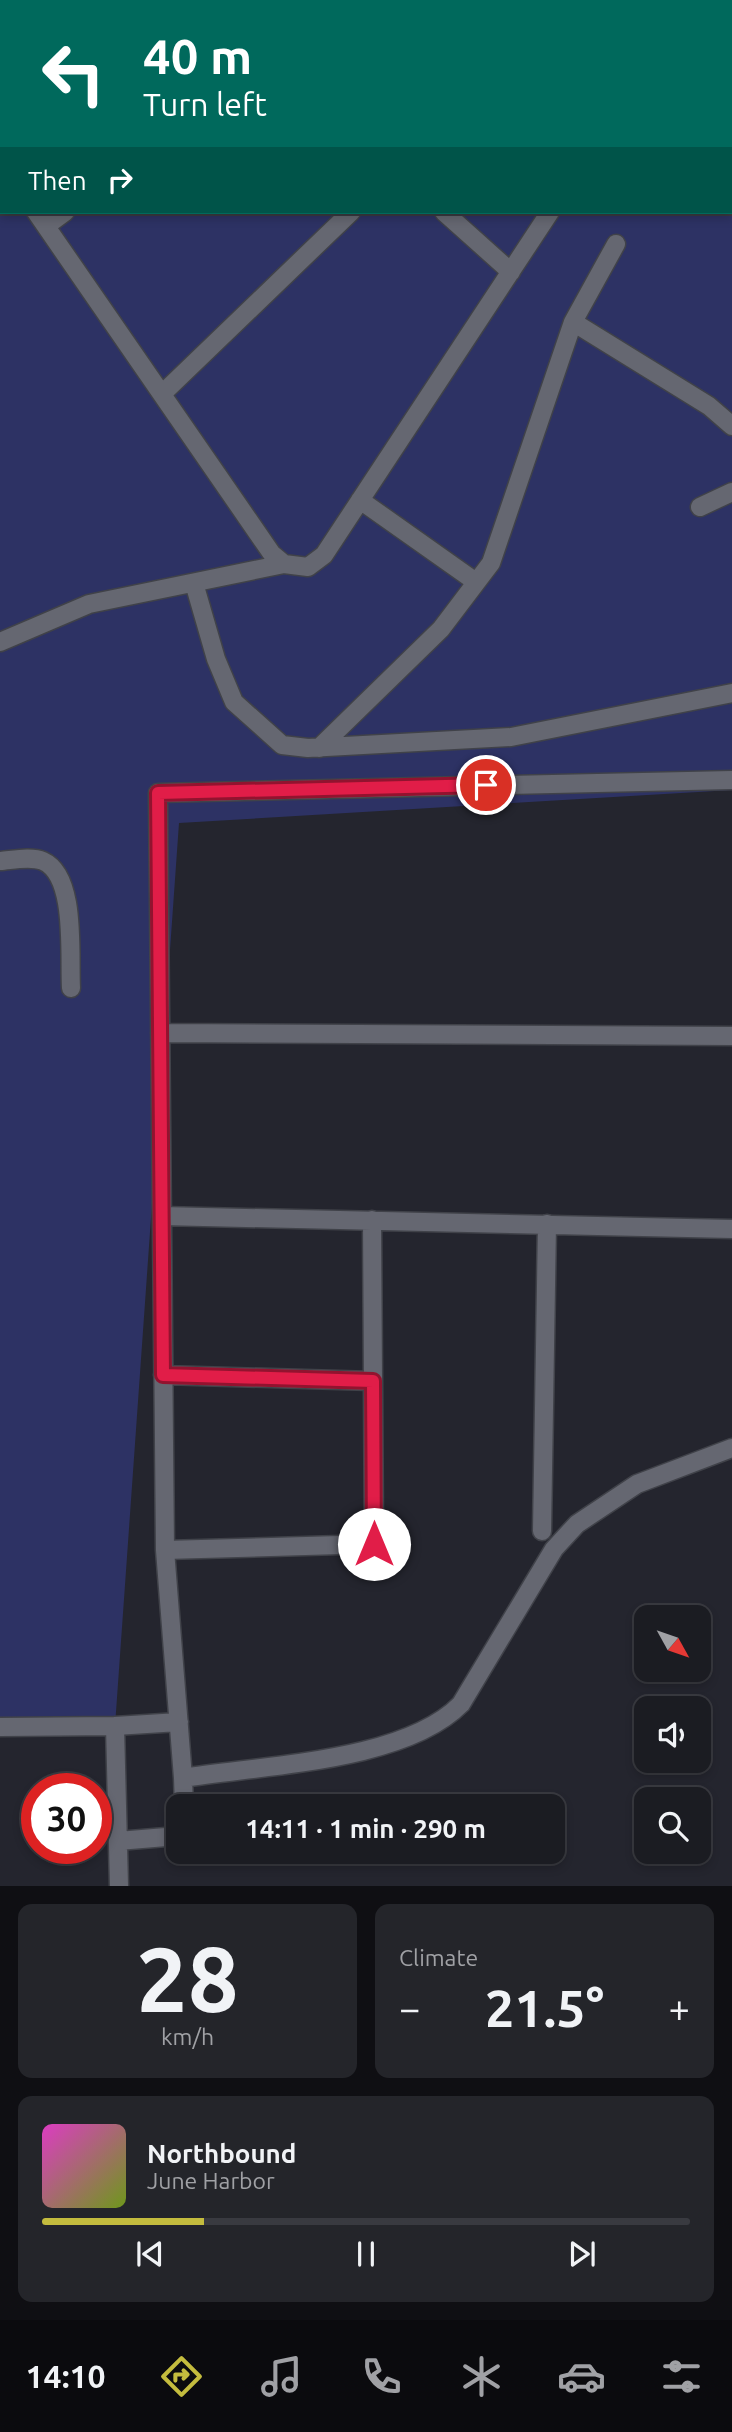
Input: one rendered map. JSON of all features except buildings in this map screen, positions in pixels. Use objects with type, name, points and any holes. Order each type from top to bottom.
[{"type":"street","points":[[58,214],[41,219],[272,554],[284,564]]},
{"type":"street","points":[[162,394],[349,214]]},
{"type":"street","points":[[446,214],[511,272]]},
{"type":"street","points":[[0,642],[89,604],[284,564],[308,567],[324,555],[549,214]]},
{"type":"street","points":[[319,748],[441,629],[491,563],[573,322],[616,244]]},
{"type":"street","points":[[573,322],[709,406],[732,426]]},
{"type":"street","points":[[700,507],[732,492]]},
{"type":"street","points":[[360,500],[477,582]]},
{"type":"street","points":[[194,583],[216,659],[234,702],[282,746],[319,748],[511,737],[732,693]]},
{"type":"street","points":[[184,1794],[165,1550],[158,793],[732,780]]},
{"type":"street","points":[[0,861],[32,859],[43,862],[58,873],[66,891],[71,988]]},
{"type":"street","points":[[160,1033],[732,1036]]},
{"type":"street","points":[[162,1216],[732,1229]]},
{"type":"street","points":[[165,1550],[374,1544],[372,1220]]},
{"type":"street","points":[[542,1531],[547,1224]]},
{"type":"street","points":[[163,1375],[373,1381]]},
{"type":"street","points":[[183,1778],[295,1766],[395,1740],[433,1727],[461,1704],[554,1549],[577,1524],[637,1483],[732,1448]]},
{"type":"street","points":[[0,1727],[115,1726],[179,1722]]},
{"type":"street","points":[[115,1726],[119,1886]]},
{"type":"street","points":[[118,1841],[166,1837]]},
{"type":"shaded area","points":[[0,214],[732,214],[732,790],[179,823],[115,1726],[0,1728]]},
{"type":"route","points":[[374,1544],[373,1381],[163,1375],[158,793],[486,785]]}]
